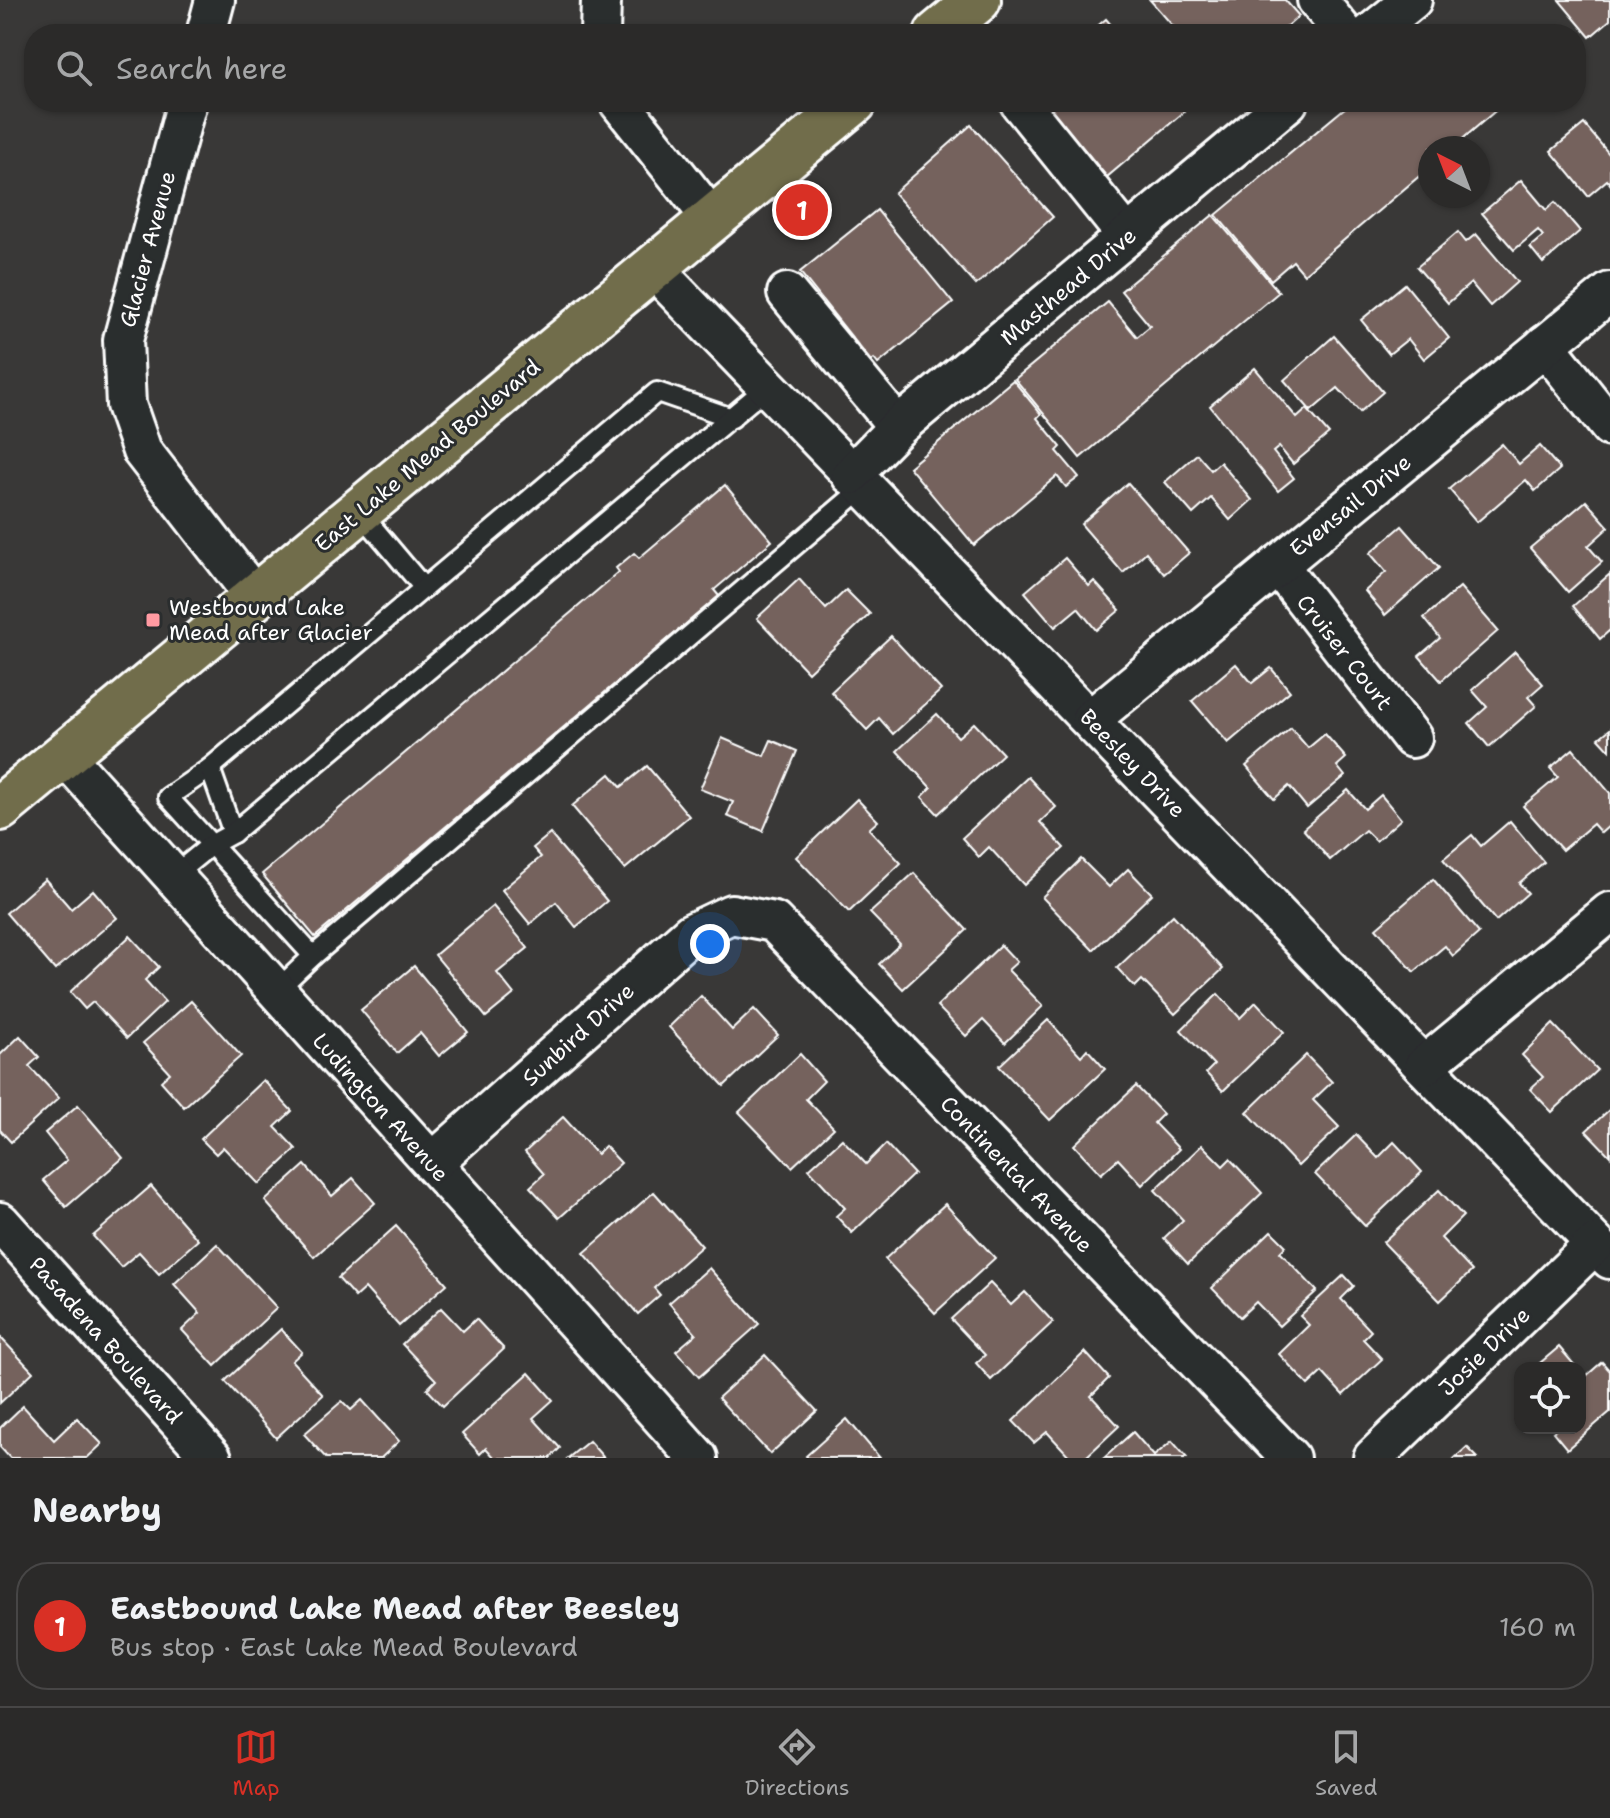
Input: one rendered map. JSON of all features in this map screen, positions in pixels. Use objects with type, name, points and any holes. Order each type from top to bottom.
[{"type":"main road","points":[[949,24],[978,0]]},
{"type":"main road","name":"East Lake Mead Boulevard","points":[[0,808],[842,112]]},
{"type":"street","points":[[209,24],[215,0]]},
{"type":"street","points":[[600,24],[601,0]]},
{"type":"street","points":[[1317,0],[1337,24]]},
{"type":"street","points":[[1382,24],[1412,0]]},
{"type":"street","name":"Glacier Avenue","points":[[184,112],[123,340],[126,405],[142,451],[255,597]]},
{"type":"street","points":[[627,112],[712,219]]},
{"type":"street","points":[[1027,112],[1127,236]]},
{"type":"street","name":"Masthead Drive","points":[[858,481],[898,427],[1276,112]]},
{"type":"street","name":"Beesley Drive","points":[[653,268],[1602,1252]]},
{"type":"street","name":"Evensail Drive","points":[[1091,719],[1610,292]]},
{"type":"street","points":[[787,293],[898,427]]},
{"type":"street","points":[[1545,345],[1610,427]]},
{"type":"street","name":"Cruiser Court","points":[[1278,565],[1412,738]]},
{"type":"street","name":"Ludington Avenue","points":[[64,755],[698,1458]]},
{"type":"street","points":[[1424,1066],[1610,912]]},
{"type":"street","name":"Sunbird Drive","points":[[432,1163],[691,933],[731,914]]},
{"type":"street","name":"Continental Avenue","points":[[731,914],[774,922],[1290,1458]]},
{"type":"street","name":"Pasadena Boulevard","points":[[0,1222],[212,1458]]},
{"type":"street","name":"Josie Drive","points":[[1373,1458],[1602,1252]]},
{"type":"lane","points":[[173,876],[211,845],[233,833],[766,388]]},
{"type":"lane","points":[[313,956],[168,797],[210,768],[657,392],[732,418]]},
{"type":"lane","points":[[276,991],[858,481]]},
{"type":"lane","points":[[359,511],[424,588]]},
{"type":"lane","points":[[210,768],[233,833]]},
{"type":"building","points":[[1150,0],[1285,0],[1299,16],[1290,24],[1171,24]]},
{"type":"building","points":[[1559,0],[1610,0],[1610,20],[1590,37],[1586,32],[1586,24],[1579,24]]},
{"type":"building","points":[[1053,112],[1184,112],[1107,177]]},
{"type":"building","points":[[1340,112],[1494,112],[1466,136],[1418,136],[1418,177],[1304,274],[1293,261],[1271,280],[1216,215]]},
{"type":"building","points":[[1584,124],[1610,155],[1610,184],[1607,180],[1588,196],[1551,151]]},
{"type":"building","points":[[971,125],[1053,217],[976,285],[894,193]]},
{"type":"building","points":[[1521,180],[1546,210],[1555,202],[1580,231],[1543,263],[1530,247],[1543,236],[1538,230],[1514,250],[1482,213]]},
{"type":"building","points":[[877,210],[953,303],[878,364],[874,359],[871,361],[800,272]]},
{"type":"building","points":[[1213,215],[1279,292],[1080,458],[1015,379],[1108,302],[1137,337],[1150,326],[1121,291]]},
{"type":"building","points":[[1458,232],[1466,242],[1476,234],[1517,282],[1490,306],[1471,283],[1448,303],[1417,267]]},
{"type":"building","points":[[1405,284],[1449,338],[1424,359],[1408,339],[1389,354],[1361,320]]},
{"type":"building","points":[[1334,336],[1383,392],[1360,412],[1338,388],[1311,411],[1284,380]]},
{"type":"building","points":[[1255,368],[1297,418],[1307,409],[1329,434],[1293,464],[1279,447],[1273,452],[1294,478],[1278,491],[1210,406]]},
{"type":"building","points":[[1013,380],[1041,414],[1037,418],[1061,447],[1057,451],[1079,477],[1066,487],[1057,476],[974,545],[909,467]]},
{"type":"building","points":[[1502,444],[1519,464],[1540,446],[1560,469],[1535,491],[1526,480],[1477,522],[1449,489]]},
{"type":"building","points":[[1197,454],[1211,470],[1220,462],[1252,500],[1230,520],[1211,498],[1193,514],[1165,482]]},
{"type":"building","points":[[1128,483],[1189,553],[1164,574],[1146,552],[1123,573],[1081,524]]},
{"type":"building","points":[[725,485],[772,541],[714,590],[719,596],[315,937],[262,874],[619,572],[616,568],[634,553],[639,558]]},
{"type":"building","points":[[1586,501],[1609,527],[1588,546],[1602,562],[1568,592],[1530,548]]},
{"type":"building","points":[[1402,526],[1439,568],[1385,615],[1365,591],[1386,572],[1370,553]]},
{"type":"building","points":[[1065,558],[1089,586],[1094,581],[1120,610],[1096,630],[1078,608],[1055,627],[1025,592]]},
{"type":"building","points":[[1610,574],[1610,630],[1600,639],[1573,606]]},
{"type":"building","points":[[799,579],[826,609],[846,590],[870,614],[808,672],[757,618]]},
{"type":"building","points":[[1460,587],[1498,631],[1441,681],[1419,656],[1440,638],[1424,618]]},
{"type":"building","points":[[891,636],[941,690],[893,734],[879,718],[867,730],[831,692]]},
{"type":"building","points":[[1515,652],[1543,684],[1528,697],[1536,706],[1489,747],[1469,723],[1487,707],[1472,690]]},
{"type":"building","points":[[1236,664],[1252,683],[1271,668],[1290,691],[1228,743],[1192,701]]},
{"type":"building","points":[[937,714],[958,737],[974,723],[1003,754],[938,814],[922,797],[931,788],[897,751]]},
{"type":"building","points":[[1291,728],[1308,748],[1325,734],[1346,758],[1337,766],[1345,776],[1307,808],[1289,786],[1274,799],[1246,766]]},
{"type":"building","points":[[1610,729],[1610,750],[1599,738]]},
{"type":"building","points":[[722,738],[764,756],[771,740],[797,751],[763,831],[727,816],[733,802],[700,789]]},
{"type":"building","points":[[1573,749],[1610,793],[1610,825],[1601,833],[1593,824],[1562,850],[1523,806],[1558,777],[1550,768]]},
{"type":"building","points":[[647,766],[689,816],[625,869],[572,806],[610,774],[621,787]]},
{"type":"building","points":[[1028,777],[1056,807],[1040,822],[1064,848],[1024,885],[989,847],[979,857],[962,838]]},
{"type":"building","points":[[1348,790],[1365,809],[1381,795],[1401,819],[1376,841],[1365,830],[1330,860],[1303,829]]},
{"type":"building","points":[[857,799],[878,821],[869,829],[901,863],[849,912],[796,857]]},
{"type":"building","points":[[1510,821],[1544,862],[1519,883],[1528,893],[1496,921],[1443,859],[1472,835],[1481,846]]},
{"type":"building","points":[[550,834],[607,901],[576,927],[556,902],[530,924],[502,890],[541,857],[533,848]]},
{"type":"building","points":[[1081,859],[1109,887],[1128,869],[1152,894],[1093,950],[1042,897]]},
{"type":"building","points":[[914,873],[967,930],[903,989],[879,964],[900,944],[870,913]]},
{"type":"building","points":[[45,879],[71,909],[93,890],[117,918],[55,970],[6,913]]},
{"type":"building","points":[[1433,879],[1479,933],[1453,956],[1445,946],[1414,972],[1376,928]]},
{"type":"building","points":[[493,906],[528,948],[497,973],[514,994],[486,1017],[435,955]]},
{"type":"building","points":[[1173,915],[1223,969],[1175,1014],[1142,980],[1135,987],[1117,968]]},
{"type":"building","points":[[130,936],[159,967],[145,980],[165,1002],[127,1038],[93,1002],[85,1009],[70,992]]},
{"type":"building","points":[[1001,945],[1017,962],[1008,970],[1043,1006],[1005,1043],[983,1020],[966,1036],[937,1006]]},
{"type":"building","points":[[414,966],[468,1032],[439,1056],[420,1033],[397,1053],[361,1010]]},
{"type":"building","points":[[1218,994],[1240,1018],[1256,1002],[1284,1032],[1223,1091],[1206,1073],[1214,1065],[1181,1030]]},
{"type":"building","points":[[701,996],[732,1030],[754,1009],[778,1035],[724,1086],[669,1027]]},
{"type":"building","points":[[191,1001],[241,1056],[184,1107],[161,1081],[170,1073],[143,1043]]},
{"type":"building","points":[[1048,1020],[1081,1056],[1087,1049],[1105,1069],[1050,1120],[999,1066]]},
{"type":"building","points":[[1553,1024],[1597,1070],[1552,1112],[1530,1089],[1543,1077],[1522,1055]]},
{"type":"building","points":[[20,1036],[39,1057],[29,1066],[59,1098],[11,1142],[0,1130],[0,1055]]},
{"type":"building","points":[[800,1054],[824,1081],[806,1099],[834,1128],[792,1167],[739,1112]]},
{"type":"building","points":[[1306,1055],[1332,1082],[1313,1100],[1339,1127],[1298,1166],[1247,1112]]},
{"type":"building","points":[[263,1080],[292,1111],[275,1127],[296,1149],[259,1184],[223,1147],[216,1154],[201,1139]]},
{"type":"building","points":[[1136,1086],[1163,1114],[1154,1123],[1179,1149],[1142,1185],[1118,1159],[1101,1174],[1074,1145]]},
{"type":"building","points":[[78,1105],[123,1158],[66,1207],[43,1180],[67,1160],[45,1133]]},
{"type":"building","points":[[1610,1109],[1610,1156],[1586,1131]]},
{"type":"building","points":[[563,1117],[597,1154],[605,1146],[621,1163],[559,1218],[530,1187],[544,1174],[525,1152]]},
{"type":"building","points":[[1356,1135],[1378,1158],[1394,1142],[1422,1172],[1365,1226],[1315,1174]]},
{"type":"building","points":[[842,1139],[866,1164],[886,1144],[914,1174],[852,1233],[836,1216],[845,1208],[809,1169]]},
{"type":"building","points":[[1202,1145],[1223,1166],[1230,1159],[1262,1193],[1188,1264],[1164,1238],[1183,1220],[1155,1190]]},
{"type":"building","points":[[305,1165],[332,1196],[353,1178],[375,1203],[314,1257],[265,1201]]},
{"type":"building","points":[[151,1186],[198,1240],[159,1274],[139,1252],[121,1267],[93,1236]]},
{"type":"building","points":[[1439,1190],[1463,1216],[1441,1238],[1472,1271],[1440,1301],[1383,1242]]},
{"type":"building","points":[[654,1192],[702,1246],[654,1288],[660,1295],[638,1314],[584,1253]]},
{"type":"building","points":[[945,1204],[995,1258],[935,1313],[885,1259]]},
{"type":"building","points":[[396,1226],[447,1284],[399,1326],[365,1288],[355,1297],[338,1278]]},
{"type":"building","points":[[1271,1231],[1286,1246],[1280,1252],[1317,1291],[1279,1326],[1256,1302],[1240,1317],[1212,1288]]},
{"type":"building","points":[[217,1244],[277,1308],[215,1366],[182,1330],[200,1313],[174,1284]]},
{"type":"building","points":[[709,1268],[759,1324],[699,1377],[676,1351],[696,1334],[669,1303]]},
{"type":"building","points":[[1344,1275],[1354,1286],[1341,1299],[1371,1331],[1363,1339],[1382,1359],[1343,1395],[1322,1372],[1308,1385],[1279,1354],[1309,1325],[1300,1316]]},
{"type":"building","points":[[990,1283],[1011,1305],[1025,1292],[1053,1322],[991,1380],[976,1363],[985,1355],[951,1319]]},
{"type":"building","points":[[441,1308],[463,1331],[476,1319],[504,1349],[443,1406],[427,1389],[436,1380],[402,1344]]},
{"type":"building","points":[[281,1329],[302,1352],[292,1361],[323,1395],[276,1438],[225,1381]]},
{"type":"building","points":[[0,1337],[33,1372],[0,1403]]},
{"type":"building","points":[[1559,1347],[1572,1362],[1541,1362]]},
{"type":"building","points":[[1085,1352],[1109,1378],[1091,1396],[1119,1426],[1085,1458],[1071,1458],[1047,1432],[1034,1443],[1013,1421]]},
{"type":"building","points":[[765,1355],[817,1411],[770,1454],[718,1398]]},
{"type":"building","points":[[1602,1362],[1610,1371],[1610,1412],[1586,1433],[1586,1376]]},
{"type":"building","points":[[529,1373],[553,1400],[533,1418],[560,1448],[550,1458],[495,1458],[486,1448],[480,1454],[462,1434]]},
{"type":"building","points":[[362,1400],[399,1441],[381,1458],[326,1458],[304,1434],[342,1401],[351,1410]]},
{"type":"building","points":[[23,1406],[54,1440],[77,1418],[102,1444],[87,1458],[10,1458],[0,1447],[0,1428]]},
{"type":"building","points":[[847,1419],[880,1458],[806,1456]]},
{"type":"building","points":[[1133,1432],[1154,1456],[1172,1441],[1187,1458],[1104,1458]]},
{"type":"building","points":[[1555,1434],[1584,1434],[1567,1449]]},
{"type":"building","points":[[589,1441],[604,1458],[568,1458]]},
{"type":"building","points":[[1467,1447],[1478,1458],[1455,1458]]},
{"type":"place","name":"Eastbound Lake Mead after Beesley","points":[[802,210]]},
{"type":"place","name":"Westbound Lake Mead after Glacier","points":[[153,620]]}]
